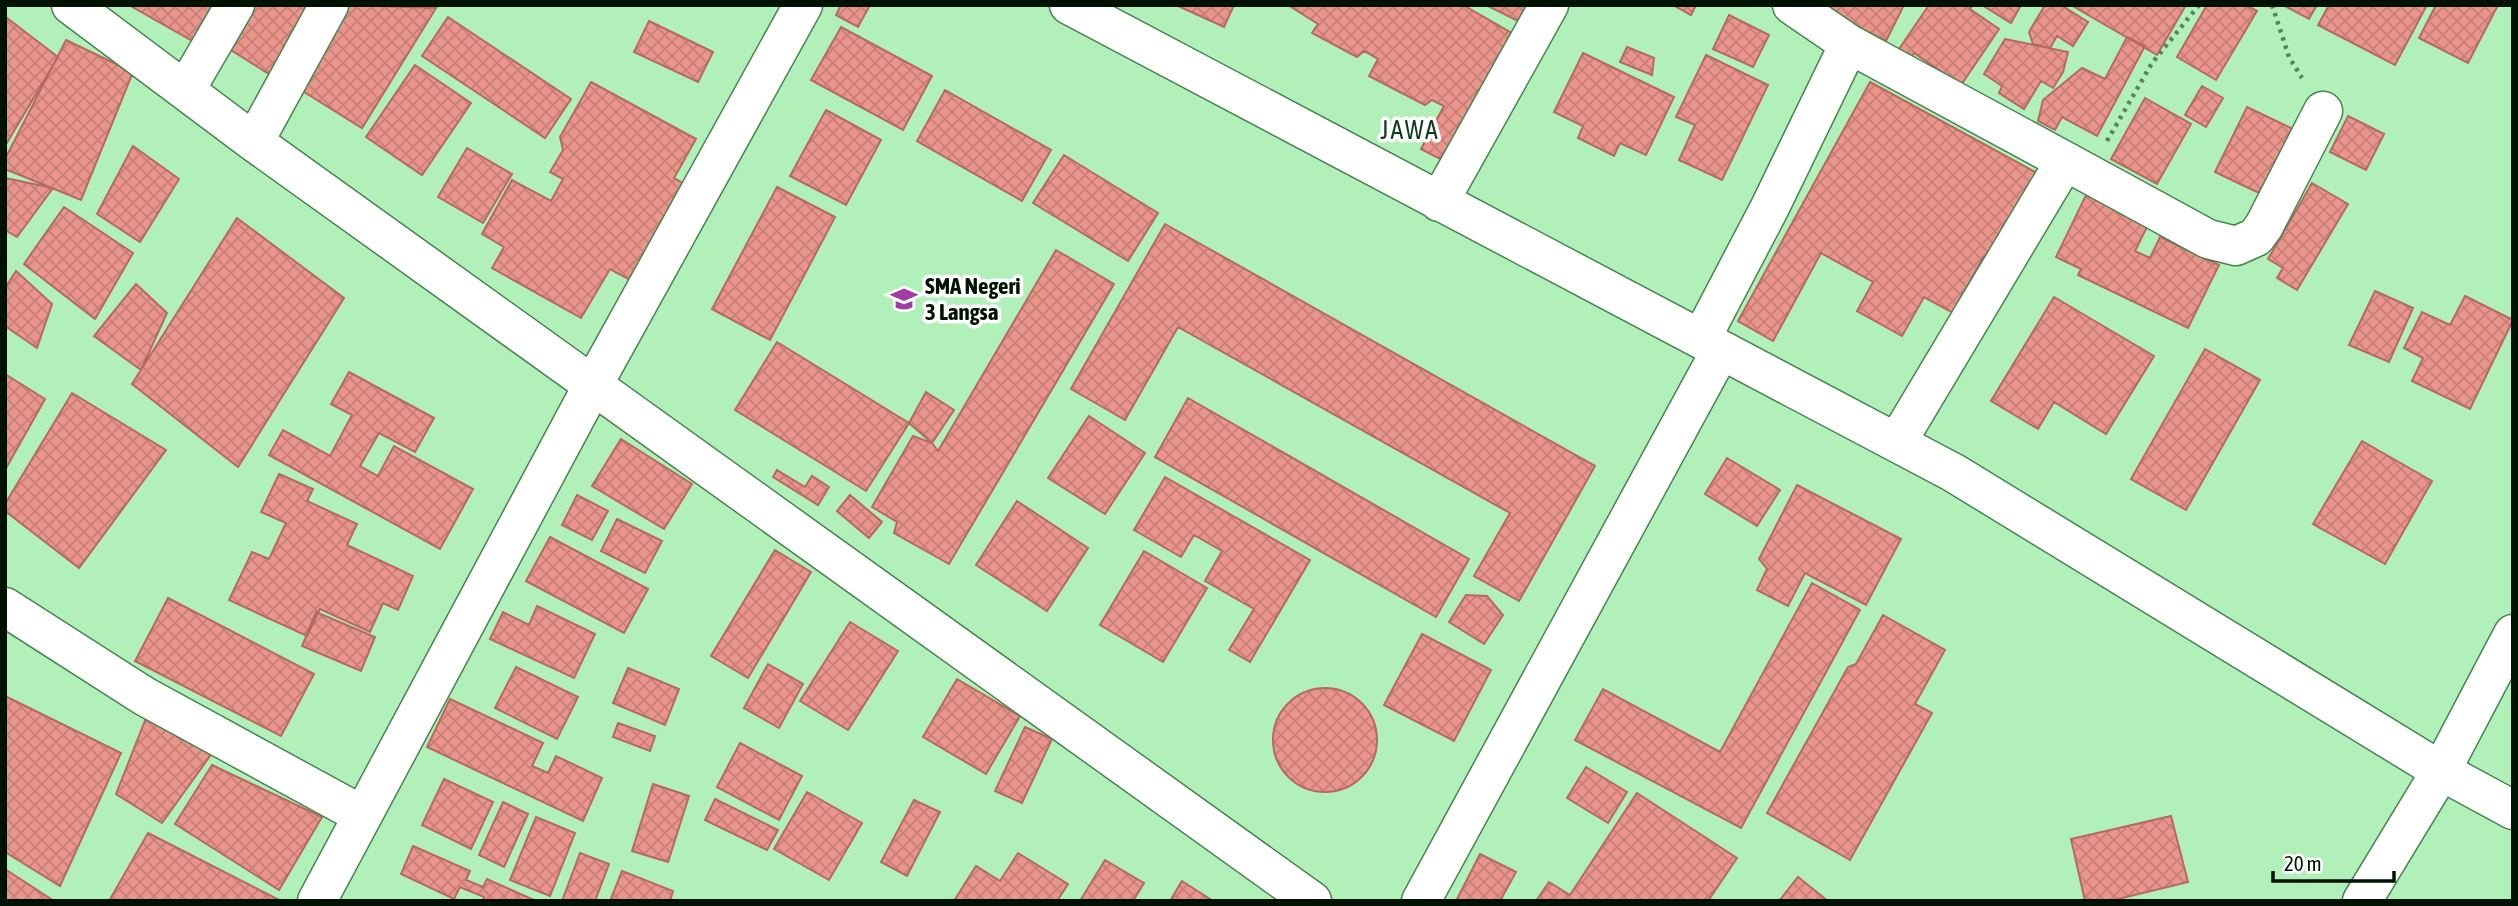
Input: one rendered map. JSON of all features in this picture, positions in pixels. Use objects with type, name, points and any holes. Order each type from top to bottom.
[{"type":"street","points":[[186,89],[235,5]]},
{"type":"street","points":[[254,142],[329,5]]},
{"type":"street","points":[[317,901],[594,383],[803,5]]},
{"type":"street","points":[[1069,5],[1954,473],[2441,771],[2513,810]]},
{"type":"street","points":[[1439,202],[1549,5]]},
{"type":"street","points":[[1792,5],[1850,44],[2221,244],[2235,246],[2248,243],[2264,226],[2323,111]]},
{"type":"street","points":[[90,11],[254,142],[594,383],[1312,901]]},
{"type":"street","points":[[1421,901],[1711,345],[1770,207],[1850,44]]},
{"type":"street","points":[[1897,442],[2077,166]]},
{"type":"street","points":[[5,607],[144,696],[362,815]]},
{"type":"street","points":[[2362,901],[2441,771],[2513,634]]},
{"type":"path","points":[[2077,166],[2152,63],[2199,5]]},
{"type":"path","points":[[2272,5],[2289,57],[2323,111]]},
{"type":"building","points":[[129,5],[215,5],[194,42]]},
{"type":"building","points":[[241,5],[323,5],[277,79],[218,42]]},
{"type":"building","points":[[346,5],[436,8],[362,128],[296,87]]},
{"type":"building","points":[[841,5],[870,5],[858,27],[836,15]]},
{"type":"building","points":[[1176,5],[1234,5],[1224,27]]},
{"type":"building","points":[[1288,5],[1463,5],[1515,35],[1446,162],[1421,149],[1444,106],[1432,100],[1425,105],[1369,76],[1378,59],[1364,51],[1357,57],[1312,33],[1318,24]]},
{"type":"building","points":[[1486,5],[1537,5],[1528,26]]},
{"type":"building","points":[[1673,5],[1696,5],[1691,15]]},
{"type":"building","points":[[1821,5],[1904,5],[1886,41],[1820,8]]},
{"type":"building","points":[[1929,5],[1973,5],[1970,9],[1999,29],[1961,85],[1914,53],[1909,60],[1897,52]]},
{"type":"building","points":[[1982,5],[2021,5],[2011,23]]},
{"type":"building","points":[[2045,5],[2061,5],[2088,22],[2073,46],[2057,36],[2050,48],[2033,44],[2029,32]]},
{"type":"building","points":[[2071,5],[2186,5],[2157,55]]},
{"type":"building","points":[[2207,5],[2246,5],[2257,11],[2216,80],[2177,57]]},
{"type":"building","points":[[2283,5],[2317,5],[2309,19]]},
{"type":"building","points":[[2329,5],[2427,5],[2395,65],[2318,25]]},
{"type":"building","points":[[2436,5],[2498,5],[2468,63],[2419,38]]},
{"type":"building","points":[[1729,15],[1769,35],[1753,67],[1713,49]]},
{"type":"building","points":[[448,17],[571,99],[545,138],[422,56]]},
{"type":"building","points":[[7,18],[58,57],[5,146],[5,20]]},
{"type":"building","points":[[649,21],[713,52],[698,82],[634,52]]},
{"type":"building","points":[[841,27],[932,76],[903,130],[811,80]]},
{"type":"building","points":[[2127,37],[2145,46],[2097,136],[2062,117],[2055,130],[2038,121],[2043,100],[2082,68],[2105,79]]},
{"type":"building","points":[[2005,39],[2068,52],[2063,72],[2053,88],[2041,81],[2024,109],[1999,93],[2002,86],[1984,74]]},
{"type":"building","points":[[66,40],[133,72],[81,200],[5,169],[5,159]]},
{"type":"building","points":[[1627,47],[1654,58],[1652,75],[1620,62]]},
{"type":"building","points":[[1583,53],[1674,97],[1646,155],[1620,143],[1614,156],[1578,138],[1583,126],[1554,112]]},
{"type":"building","points":[[1706,55],[1768,85],[1722,180],[1679,160],[1695,125],[1676,117]]},
{"type":"building","points":[[415,65],[471,103],[422,175],[366,137]]},
{"type":"building","points":[[591,82],[696,139],[674,178],[697,191],[643,287],[610,269],[581,318],[492,268],[504,247],[482,234],[512,180],[551,201],[563,179],[550,172],[563,150],[560,137]]},
{"type":"building","points":[[1870,82],[2039,174],[1992,260],[1984,256],[1953,313],[1924,297],[1902,336],[1857,311],[1873,282],[1821,253],[1773,341],[1738,321]]},
{"type":"building","points":[[2202,86],[2223,98],[2206,127],[2185,115]]},
{"type":"building","points":[[945,90],[1051,150],[1022,201],[917,141]]},
{"type":"building","points":[[2145,98],[2191,124],[2157,184],[2111,159]]},
{"type":"building","points":[[2247,107],[2295,130],[2263,195],[2215,172]]},
{"type":"building","points":[[826,110],[881,140],[846,205],[790,176]]},
{"type":"building","points":[[2348,116],[2384,134],[2366,170],[2330,152]]},
{"type":"building","points":[[133,146],[179,179],[140,242],[97,214]]},
{"type":"building","points":[[467,148],[512,174],[483,223],[438,197]]},
{"type":"building","points":[[1064,155],[1158,213],[1128,261],[1033,203]]},
{"type":"building","points":[[5,178],[53,188],[17,237],[5,230]]},
{"type":"building","points":[[2312,183],[2348,204],[2297,290],[2277,278],[2283,268],[2268,259]]},
{"type":"building","points":[[777,187],[835,217],[770,340],[712,309]]},
{"type":"building","points":[[2088,191],[2150,221],[2135,251],[2150,258],[2160,237],[2219,265],[2188,328],[2078,275],[2081,269],[2056,257]]},
{"type":"building","points":[[64,207],[133,253],[95,319],[24,264]]},
{"type":"building","points":[[237,218],[344,298],[238,467],[132,384]]},
{"type":"building","points":[[1165,224],[1595,466],[1519,601],[1474,576],[1510,513],[1178,327],[1125,420],[1071,389]]},
{"type":"building","points":[[1056,250],[1114,284],[949,564],[894,533],[897,522],[872,507],[913,436],[932,443],[938,451]]},
{"type":"building","points":[[16,271],[52,304],[37,348],[5,326],[5,288]]},
{"type":"building","points":[[136,284],[167,313],[141,370],[94,336]]},
{"type":"building","points":[[2375,291],[2413,308],[2389,362],[2349,345]]},
{"type":"building","points":[[2465,296],[2513,320],[2470,409],[2412,381],[2423,358],[2404,348],[2422,312],[2450,325]]},
{"type":"building","points":[[2054,297],[2154,356],[2106,434],[2054,402],[2038,429],[1991,401]]},
{"type":"building","points":[[777,342],[909,423],[866,491],[735,410]]},
{"type":"building","points":[[2205,349],[2260,380],[2186,510],[2131,479]]},
{"type":"building","points":[[349,372],[434,418],[415,452],[379,433],[360,466],[378,476],[394,446],[473,489],[440,549],[269,455],[283,430],[330,456],[352,415],[331,404]]},
{"type":"building","points":[[5,374],[45,399],[5,470]]},
{"type":"building","points":[[926,392],[954,410],[932,443],[909,423]]},
{"type":"building","points":[[72,393],[166,450],[79,568],[5,511],[5,504]]},
{"type":"building","points":[[1188,398],[1469,559],[1436,617],[1155,457]]},
{"type":"building","points":[[1089,416],[1145,453],[1105,514],[1048,478]]},
{"type":"building","points":[[621,439],[692,484],[664,529],[592,486]]},
{"type":"building","points":[[2362,441],[2432,481],[2385,564],[2313,524]]},
{"type":"building","points":[[1727,458],[1780,490],[1757,526],[1705,494]]},
{"type":"building","points":[[777,470],[805,487],[812,476],[829,487],[818,505],[773,477]]},
{"type":"building","points":[[279,474],[313,489],[307,501],[357,524],[347,545],[413,576],[398,610],[383,603],[370,632],[320,609],[307,636],[229,600],[252,552],[269,559],[286,523],[261,512]]},
{"type":"building","points":[[1165,477],[1310,560],[1250,662],[1229,650],[1254,609],[1205,581],[1222,551],[1194,535],[1181,557],[1134,530]]},
{"type":"building","points":[[1797,485],[1901,539],[1866,605],[1805,573],[1788,606],[1757,590],[1767,569],[1759,559]]},
{"type":"building","points":[[577,495],[608,511],[592,540],[562,525]]},
{"type":"building","points":[[850,495],[882,522],[869,538],[837,511]]},
{"type":"building","points":[[1017,501],[1088,548],[1047,611],[976,565]]},
{"type":"building","points":[[617,519],[662,541],[645,573],[601,551]]},
{"type":"building","points":[[550,537],[648,589],[624,633],[526,581]]},
{"type":"building","points":[[775,550],[811,572],[748,678],[711,656]]},
{"type":"building","points":[[1144,551],[1207,588],[1163,662],[1100,625]]},
{"type":"building","points":[[1812,583],[1860,610],[1741,828],[1575,740],[1603,689],[1720,752]]},
{"type":"building","points":[[1466,595],[1487,596],[1503,615],[1484,644],[1449,622]]},
{"type":"building","points":[[168,598],[314,674],[281,736],[135,661]]},
{"type":"building","points":[[537,606],[595,634],[574,678],[490,639],[503,612],[529,625]]},
{"type":"building","points":[[316,612],[375,637],[361,671],[302,646]]},
{"type":"building","points":[[1883,615],[1945,650],[1915,704],[1932,713],[1850,860],[1767,813],[1848,667],[1856,664]]},
{"type":"building","points":[[850,622],[898,651],[848,730],[800,701]]},
{"type":"building","points":[[1422,634],[1491,670],[1454,741],[1384,705]]},
{"type":"building","points":[[768,664],[803,684],[779,728],[744,708]]},
{"type":"building","points":[[516,667],[578,697],[557,739],[495,708]]},
{"type":"building","points":[[628,668],[679,689],[665,725],[613,703]]},
{"type":"building","points":[[957,679],[1020,716],[986,774],[923,737]]},
{"type":"building","points":[[1325,688],[1345,692],[1362,703],[1373,720],[1377,740],[1373,760],[1362,777],[1345,788],[1325,792],[1305,788],[1288,777],[1277,760],[1273,740],[1277,720],[1288,703],[1305,692]]},
{"type":"building","points":[[5,696],[121,753],[60,886],[5,852]]},
{"type":"building","points":[[450,699],[543,743],[532,766],[548,773],[556,756],[602,778],[583,821],[427,747]]},
{"type":"building","points":[[146,718],[215,749],[162,823],[116,794]]},
{"type":"building","points":[[618,723],[655,736],[650,751],[613,737]]},
{"type":"building","points":[[1025,727],[1052,739],[1022,803],[995,791]]},
{"type":"building","points":[[740,743],[802,776],[779,820],[717,787]]},
{"type":"building","points":[[212,765],[322,817],[279,890],[175,824]]},
{"type":"building","points":[[1586,767],[1627,792],[1608,823],[1567,798]]},
{"type":"building","points":[[444,779],[493,802],[471,849],[422,825]]},
{"type":"building","points":[[653,784],[689,796],[668,862],[632,851]]},
{"type":"building","points":[[807,792],[862,823],[829,880],[774,849]]},
{"type":"building","points":[[1637,793],[1737,858],[1708,901],[1536,901],[1549,882],[1570,895]]},
{"type":"building","points":[[715,799],[778,830],[767,850],[705,820]]},
{"type":"building","points":[[914,800],[940,812],[907,876],[881,862]]},
{"type":"building","points":[[503,802],[528,814],[504,867],[479,855]]},
{"type":"building","points":[[2171,816],[2188,882],[2110,901],[2085,901],[2071,839]]},
{"type":"building","points":[[536,817],[575,833],[550,896],[510,880]]},
{"type":"building","points":[[148,833],[281,901],[109,901]]},
{"type":"building","points":[[413,846],[470,871],[466,880],[483,887],[487,879],[536,901],[482,901],[484,897],[460,887],[454,899],[401,874]]},
{"type":"building","points":[[580,853],[609,864],[595,901],[562,901]]},
{"type":"building","points":[[1018,853],[1068,884],[1057,901],[954,901],[976,866],[1000,881]]},
{"type":"building","points":[[1480,854],[1516,872],[1500,901],[1456,901]]},
{"type":"building","points":[[1105,860],[1144,883],[1133,901],[1080,901]]},
{"type":"building","points":[[5,869],[54,901],[5,901]]},
{"type":"building","points":[[622,871],[673,891],[670,901],[610,901]]},
{"type":"building","points":[[1798,877],[1828,901],[1779,901]]},
{"type":"building","points":[[1182,881],[1213,901],[1170,901]]},
{"type":"place","name":"SMA Negeri 3 Langsa","points":[[904,299]]},
{"type":"district","name":"JAWA","points":[[1410,130]]}]
